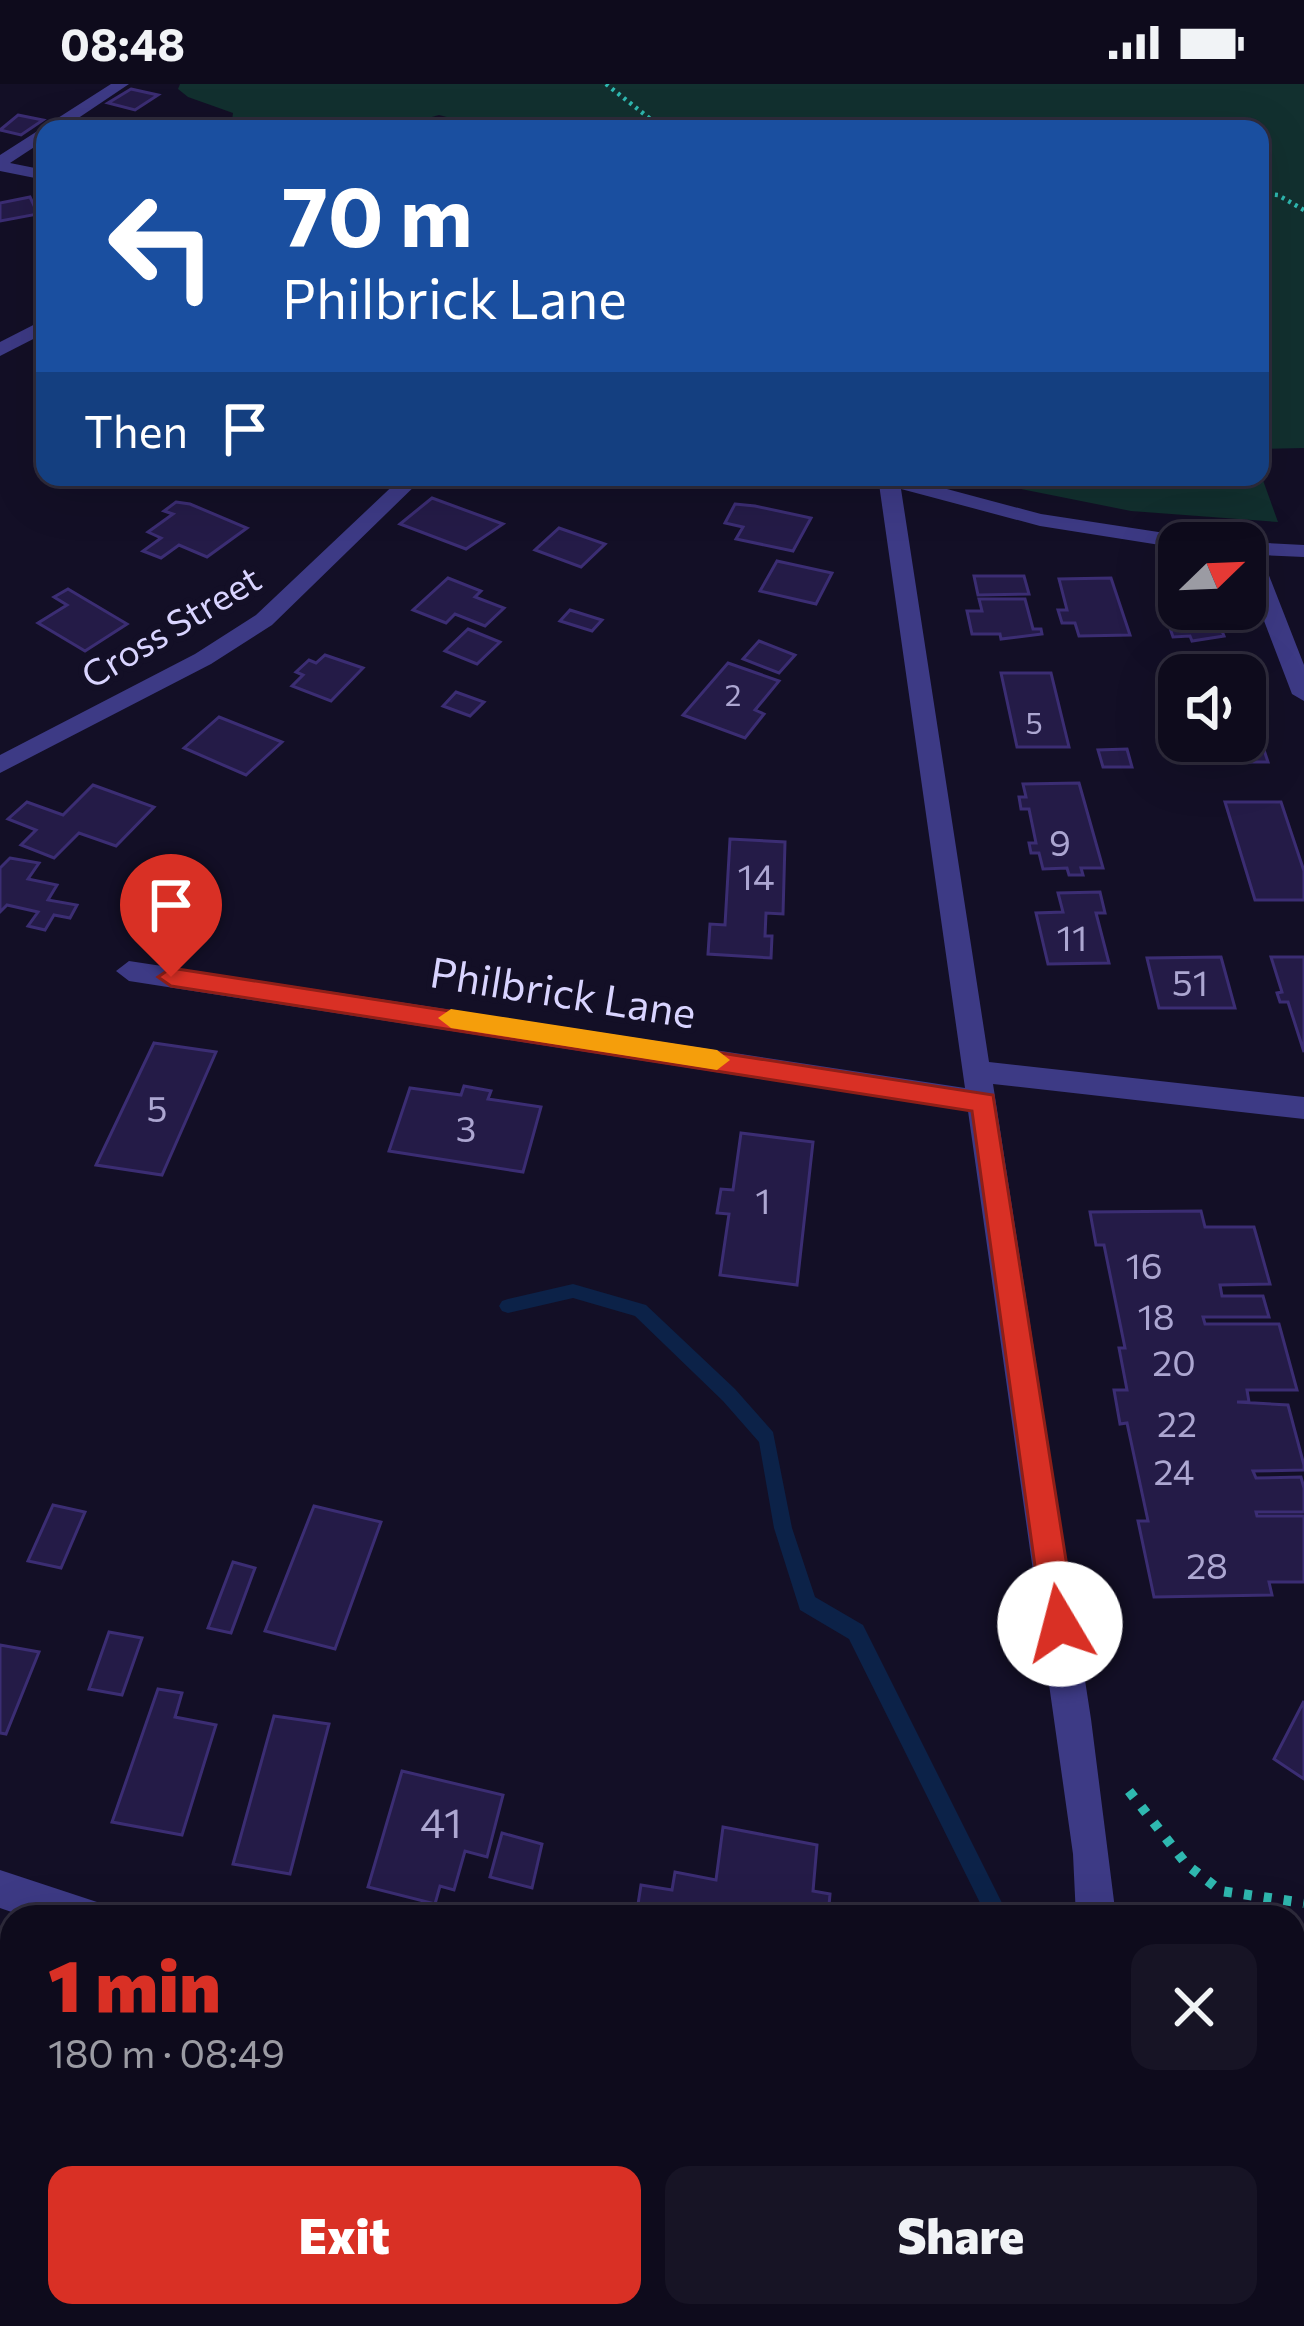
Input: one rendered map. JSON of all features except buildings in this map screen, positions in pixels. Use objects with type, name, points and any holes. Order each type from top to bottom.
[{"type":"street","points":[[65,120],[122,84]]},
{"type":"street","points":[[0,164],[36,139]]},
{"type":"street","points":[[0,164],[36,173]]},
{"type":"street","points":[[0,350],[36,330]]},
{"type":"street","name":"Cross Street","points":[[0,765],[203,659],[264,620],[404,486]]},
{"type":"street","points":[[885,486],[982,1087],[1092,1854],[1095,1905]]},
{"type":"street","points":[[911,486],[1040,520],[1158,538]]},
{"type":"street","points":[[1266,549],[1304,550]]},
{"type":"street","points":[[1266,598],[1304,694]]},
{"type":"street","name":"Philbrick Lane","points":[[129,971],[982,1087],[1304,1108]]},
{"type":"street","points":[[0,1889],[49,1905]]},
{"type":"path","points":[[606,84],[652,120]]},
{"type":"path","points":[[1269,194],[1304,210]]},
{"type":"path","points":[[1122,1782],[1187,1864],[1221,1891],[1304,1904]]},
{"type":"green space","points":[[180,84],[1304,84],[1304,448],[1269,449],[1269,120],[458,120],[439,115],[421,120],[232,120],[233,113],[178,89]]},
{"type":"green space","points":[[1006,486],[1265,486],[1278,522],[1131,511]]},
{"type":"waterway","points":[[508,1306],[573,1291],[640,1310],[767,1438],[783,1528],[807,1603],[856,1632],[992,1905]]},
{"type":"slow traffic","points":[[451,1018],[717,1060]]},
{"type":"route","points":[[171,977],[984,1102],[1060,1624]]}]
